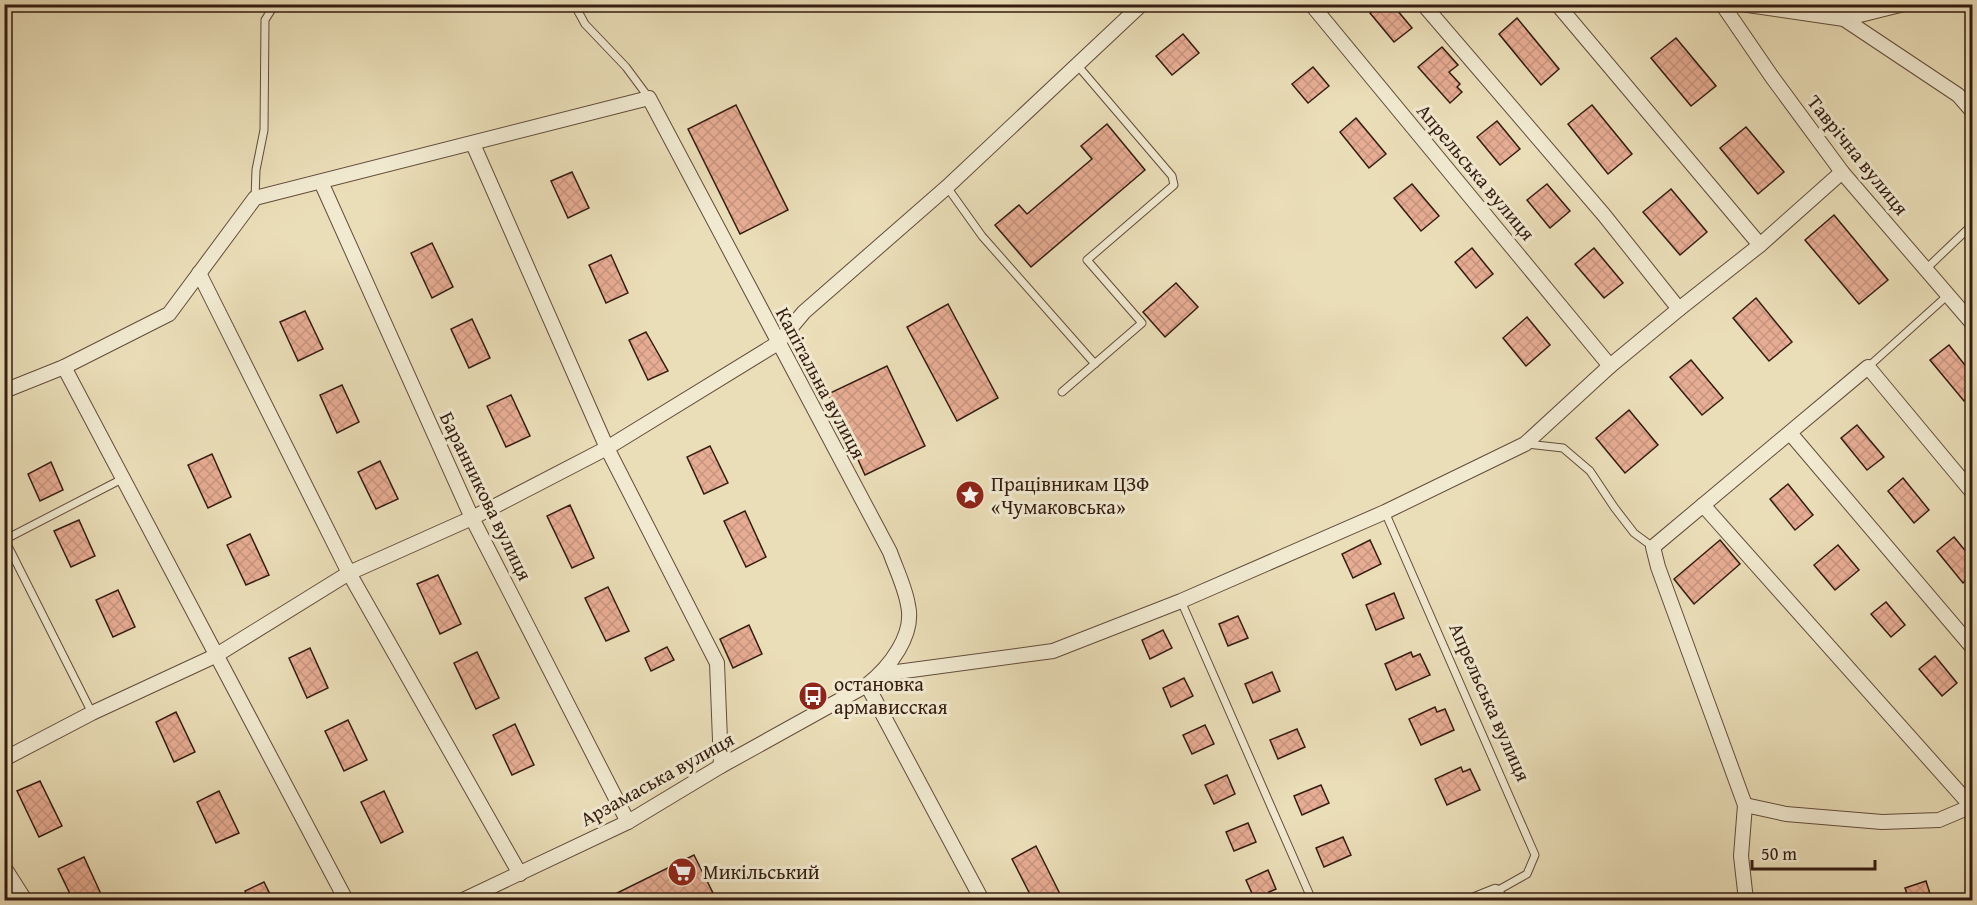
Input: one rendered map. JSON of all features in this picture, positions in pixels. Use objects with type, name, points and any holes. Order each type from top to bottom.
[{"type":"street","points":[[4,759],[92,713],[215,656],[349,573],[472,518],[607,448],[778,344],[804,312],[946,188],[1142,4]]},
{"type":"street","name":"Апрельська вулиця","points":[[1311,4],[1610,366]]},
{"type":"street","points":[[1423,4],[1604,215],[1679,309]]},
{"type":"street","points":[[1557,4],[1760,245]]},
{"type":"street","name":"Таврічна вулиця","points":[[1722,4],[1842,172],[1972,323]]},
{"type":"street","points":[[1741,4],[1844,19],[1904,4]]},
{"type":"street","points":[[1844,19],[1958,95],[1972,111]]},
{"type":"street","points":[[4,391],[64,367],[170,314],[255,198],[649,98]]},
{"type":"street","name":"Капітальна вулиця","points":[[649,98],[890,552],[909,606],[909,626],[901,644],[882,674],[867,685]]},
{"type":"street","points":[[473,144],[607,448],[717,663],[721,766]]},
{"type":"street","points":[[882,674],[1053,651],[1181,601],[1385,512],[1525,444],[1610,366],[1760,245],[1842,172]]},
{"type":"street","name":"Баранникова вулиця","points":[[321,182],[472,518],[628,822]]},
{"type":"street","points":[[200,273],[349,573],[520,874]]},
{"type":"street","points":[[64,367],[346,900]]},
{"type":"street","points":[[1746,900],[1741,856],[1745,805],[1658,567],[1653,547],[1868,367],[1972,492]]},
{"type":"street","points":[[1790,434],[1972,647]]},
{"type":"street","points":[[1703,505],[1972,807],[1939,820],[1882,822],[1786,814],[1745,805]]},
{"type":"street","points":[[867,685],[982,900]]},
{"type":"street","name":"Арзамаська вулиця","points":[[463,900],[628,822],[721,766],[867,685]]},
{"type":"street","points":[[4,867],[25,900]]},
{"type":"street","points":[[1475,900],[1498,896]]},
{"type":"lane","points":[[255,198],[256,170],[264,130],[265,20],[275,4]]},
{"type":"lane","points":[[574,4],[585,24],[626,67],[649,98]]},
{"type":"lane","points":[[1062,392],[1142,323],[1087,260],[1174,185],[1172,176],[1078,66]]},
{"type":"lane","points":[[946,188],[982,236],[1095,364]]},
{"type":"lane","points":[[1926,269],[1972,225]]},
{"type":"lane","points":[[1868,367],[1948,295]]},
{"type":"lane","points":[[1525,444],[1563,448],[1590,471],[1634,533],[1653,547]]},
{"type":"lane","points":[[92,713],[5,540],[123,479]]},
{"type":"lane","name":"Апрельська вулиця","points":[[1385,512],[1535,855],[1527,874],[1498,896]]},
{"type":"lane","points":[[1181,601],[1312,900]]},
{"type":"building","points":[[1380,4],[1392,4],[1412,28],[1394,42],[1370,13]]},
{"type":"building","points":[[1517,18],[1559,69],[1541,85],[1499,34]]},
{"type":"building","points":[[1183,34],[1199,53],[1172,75],[1156,56]]},
{"type":"building","points":[[1676,38],[1716,86],[1691,106],[1651,58]]},
{"type":"building","points":[[1442,47],[1458,65],[1449,72],[1460,84],[1457,87],[1462,92],[1450,103],[1418,67]]},
{"type":"building","points":[[1313,67],[1329,86],[1308,103],[1292,84]]},
{"type":"building","points":[[736,105],[788,210],[740,234],[688,129]]},
{"type":"building","points":[[1592,105],[1632,154],[1608,174],[1568,124]]},
{"type":"building","points":[[1356,118],[1386,154],[1369,168],[1340,132]]},
{"type":"building","points":[[1497,121],[1520,149],[1500,165],[1477,137]]},
{"type":"building","points":[[1107,124],[1145,170],[1031,267],[995,225],[1019,205],[1027,214],[1092,159],[1081,146]]},
{"type":"building","points":[[1746,127],[1784,172],[1758,194],[1720,148]]},
{"type":"building","points":[[572,172],[589,208],[568,218],[551,181]]},
{"type":"building","points":[[1412,184],[1439,216],[1421,231],[1394,198]]},
{"type":"building","points":[[1547,184],[1570,211],[1550,228],[1527,200]]},
{"type":"building","points":[[1671,189],[1707,232],[1680,255],[1643,212]]},
{"type":"building","points":[[1834,215],[1888,280],[1859,304],[1805,240]]},
{"type":"building","points":[[432,243],[453,287],[432,298],[411,253]]},
{"type":"building","points":[[1472,248],[1493,274],[1476,288],[1455,262]]},
{"type":"building","points":[[1594,248],[1623,283],[1604,298],[1575,264]]},
{"type":"building","points":[[611,255],[628,293],[606,303],[589,265]]},
{"type":"building","points":[[1176,283],[1198,307],[1165,337],[1143,312]]},
{"type":"building","points":[[1756,298],[1792,342],[1769,361],[1733,318]]},
{"type":"building","points":[[948,304],[998,398],[957,421],[907,327]]},
{"type":"building","points":[[305,311],[323,349],[298,361],[280,322]]},
{"type":"building","points":[[1527,317],[1550,345],[1526,366],[1503,338]]},
{"type":"building","points":[[472,319],[490,358],[469,368],[451,329]]},
{"type":"building","points":[[646,332],[668,371],[648,380],[629,340]]},
{"type":"building","points":[[1949,345],[1972,374],[1972,394],[1964,401],[1930,360]]},
{"type":"building","points":[[1691,360],[1723,398],[1702,415],[1670,377]]},
{"type":"building","points":[[887,366],[925,446],[865,475],[828,394]]},
{"type":"building","points":[[342,385],[359,422],[337,433],[320,395]]},
{"type":"building","points":[[511,395],[530,436],[506,447],[487,406]]},
{"type":"building","points":[[1629,410],[1658,445],[1625,473],[1596,438]]},
{"type":"building","points":[[1857,425],[1884,457],[1867,470],[1841,438]]},
{"type":"building","points":[[710,446],[728,483],[704,494],[687,457]]},
{"type":"building","points":[[212,454],[231,497],[208,508],[188,465]]},
{"type":"building","points":[[380,461],[398,499],[376,509],[358,472]]},
{"type":"building","points":[[51,462],[63,490],[40,501],[28,474]]},
{"type":"building","points":[[1903,478],[1929,510],[1914,523],[1888,491]]},
{"type":"building","points":[[1788,484],[1813,515],[1795,530],[1770,499]]},
{"type":"building","points":[[570,505],[594,558],[572,568],[547,516]]},
{"type":"building","points":[[745,511],[766,557],[746,567],[724,521]]},
{"type":"building","points":[[79,520],[95,556],[71,567],[54,531]]},
{"type":"building","points":[[250,534],[269,575],[246,585],[227,545]]},
{"type":"building","points":[[1954,537],[1972,559],[1972,575],[1963,583],[1937,551]]},
{"type":"building","points":[[1370,540],[1381,564],[1353,578],[1342,554]]},
{"type":"building","points":[[1720,540],[1740,564],[1694,604],[1674,579]]},
{"type":"building","points":[[1838,545],[1859,570],[1835,590],[1814,565]]},
{"type":"building","points":[[438,575],[461,624],[440,634],[417,584]]},
{"type":"building","points":[[608,587],[629,631],[606,641],[585,598]]},
{"type":"building","points":[[118,590],[135,627],[113,637],[96,600]]},
{"type":"building","points":[[1394,593],[1404,618],[1376,630],[1366,605]]},
{"type":"building","points":[[1886,602],[1905,625],[1891,637],[1871,614]]},
{"type":"building","points":[[1238,616],[1248,638],[1228,646],[1219,624]]},
{"type":"building","points":[[749,625],[762,654],[733,668],[720,639]]},
{"type":"building","points":[[1163,630],[1172,648],[1150,659],[1142,640]]},
{"type":"building","points":[[667,647],[674,660],[651,671],[645,658]]},
{"type":"building","points":[[310,648],[328,688],[307,698],[289,658]]},
{"type":"building","points":[[477,652],[499,698],[476,709],[454,663]]},
{"type":"building","points":[[1411,652],[1413,657],[1420,654],[1430,675],[1396,690],[1385,664]]},
{"type":"building","points":[[1935,656],[1957,683],[1942,696],[1919,669]]},
{"type":"building","points":[[1272,672],[1280,691],[1253,703],[1245,684]]},
{"type":"building","points":[[1184,678],[1193,696],[1171,707],[1163,688]]},
{"type":"building","points":[[1435,707],[1437,712],[1445,709],[1454,730],[1421,745],[1409,719]]},
{"type":"building","points":[[176,712],[195,752],[174,762],[156,722]]},
{"type":"building","points":[[348,720],[367,760],[344,771],[325,731]]},
{"type":"building","points":[[515,724],[534,765],[512,775],[493,735]]},
{"type":"building","points":[[1205,725],[1214,744],[1192,754],[1183,735]]},
{"type":"building","points":[[1297,729],[1305,747],[1278,759],[1270,740]]},
{"type":"building","points":[[1461,767],[1463,772],[1470,769],[1480,790],[1447,805],[1435,779]]},
{"type":"building","points":[[1227,775],[1235,794],[1214,804],[1205,785]]},
{"type":"building","points":[[40,781],[62,826],[39,837],[17,791]]},
{"type":"building","points":[[1321,785],[1329,803],[1302,815],[1294,796]]},
{"type":"building","points":[[219,791],[239,833],[216,843],[197,802]]},
{"type":"building","points":[[384,791],[403,832],[381,843],[361,802]]},
{"type":"building","points":[[1248,823],[1256,842],[1234,851],[1226,832]]},
{"type":"building","points":[[1343,837],[1351,855],[1324,867],[1316,848]]},
{"type":"building","points":[[1036,846],[1063,900],[1033,900],[1012,859]]},
{"type":"building","points":[[694,855],[713,893],[699,900],[603,900]]},
{"type":"building","points":[[84,857],[101,894],[87,900],[73,900],[58,869]]},
{"type":"building","points":[[1268,870],[1276,889],[1269,892],[1271,897],[1255,900],[1246,880]]},
{"type":"building","points":[[1926,881],[1932,900],[1909,900],[1905,888]]},
{"type":"building","points":[[264,882],[273,900],[250,900],[245,891]]},
{"type":"place","name":"Працівникам ЦЗФ «Чумаковська»","points":[[970,495]]},
{"type":"place","name":"остановка армависская","points":[[813,696]]},
{"type":"place","name":"Микільський","points":[[682,872]]}]
